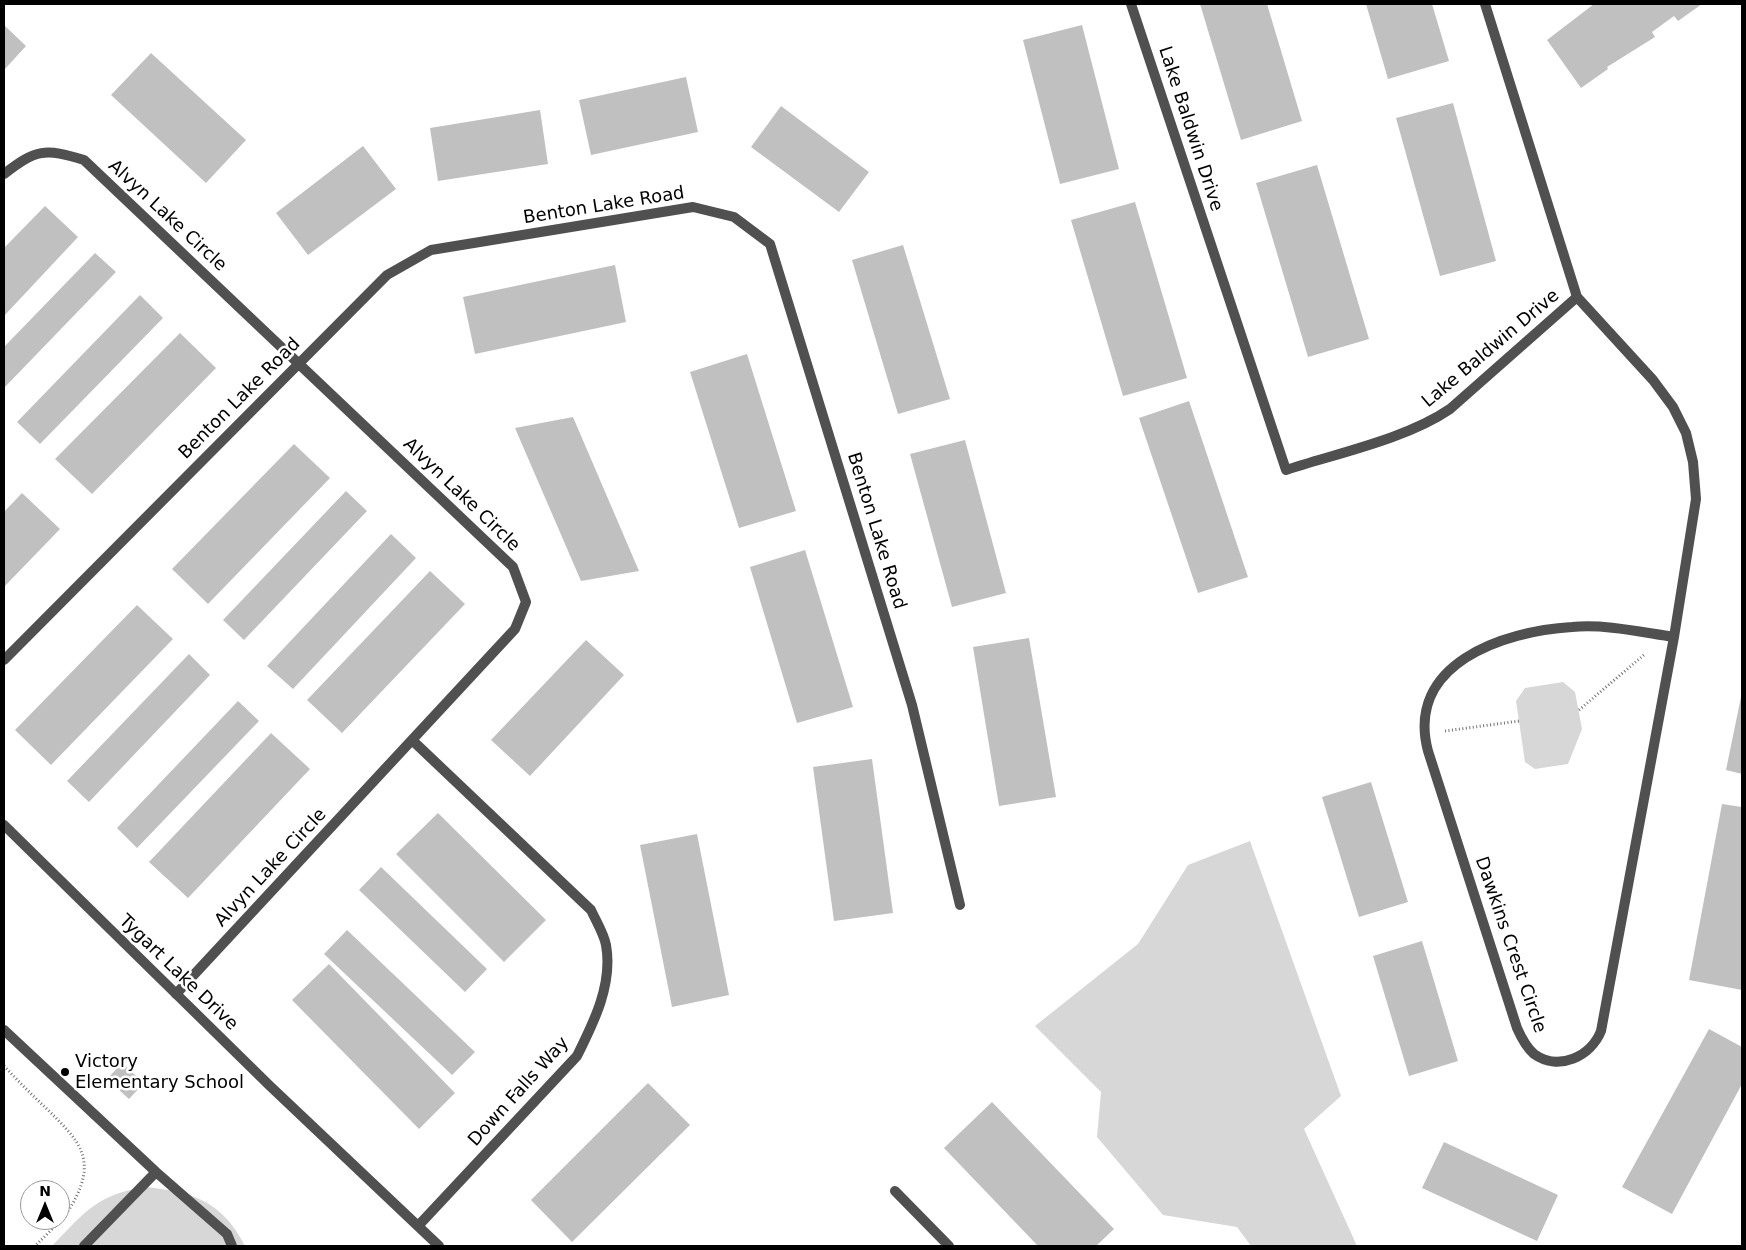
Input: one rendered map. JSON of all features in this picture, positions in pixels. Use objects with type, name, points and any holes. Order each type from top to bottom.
[{"type":"street","name":"Lake Baldwin Drive","points":[[1131,4],[1286,470],[1412,430],[1432,421],[1450,409],[1577,298],[1485,4]]},
{"type":"street","name":"Alvyn Lake Circle","points":[[4,174],[28,155],[55,151],[84,160],[513,567],[526,602],[516,629],[176,994]]},
{"type":"street","name":"Benton Lake Road","points":[[4,660],[387,275],[431,250],[693,207],[734,217],[770,244],[912,705],[960,905]]},
{"type":"street","name":"Dawkins Crest Circle","points":[[1577,298],[1652,380],[1672,407],[1686,433],[1693,462],[1696,499],[1674,637],[1601,1031],[1591,1048],[1575,1059],[1561,1062],[1544,1060],[1533,1053],[1517,1028],[1424,734],[1426,707],[1432,690],[1443,675],[1455,664],[1506,638],[1538,631],[1572,627],[1608,627],[1674,637]]},
{"type":"street","name":"Down Falls Way","points":[[412,740],[591,910],[606,945],[606,984],[593,1023],[577,1056],[418,1226]]},
{"type":"street","name":"Tygart Lake Drive","points":[[4,825],[176,994],[439,1246]]},
{"type":"street","points":[[4,1030],[156,1172],[226,1234],[232,1246]]},
{"type":"street","points":[[84,1246],[156,1172]]},
{"type":"street","points":[[895,1191],[949,1246]]},
{"type":"path","points":[[1579,710],[1639,658],[1674,637]]},
{"type":"path","points":[[1424,734],[1519,721]]},
{"type":"path","points":[[4,1066],[70,1131],[81,1149],[85,1166],[82,1185],[73,1204],[35,1246]]},
{"type":"shaded area","points":[[1563,682],[1575,692],[1582,729],[1568,764],[1535,769],[1525,762],[1516,701],[1525,688]]},
{"type":"shaded area","points":[[1250,841],[1341,1096],[1304,1129],[1357,1246],[1251,1246],[1237,1227],[1163,1215],[1097,1137],[1101,1092],[1035,1026],[1138,944],[1188,865]]},
{"type":"shaded area","points":[[146,1187],[192,1196],[216,1209],[226,1218],[245,1246],[52,1246],[93,1207],[103,1200],[129,1190]]},
{"type":"building","points":[[1200,4],[1267,4],[1302,121],[1241,140]]},
{"type":"building","points":[[1366,4],[1432,4],[1449,61],[1388,79]]},
{"type":"building","points":[[1594,4],[1702,4],[1678,21],[1674,16],[1652,32],[1655,37],[1607,67],[1608,69],[1581,88],[1547,40]]},
{"type":"building","points":[[4,25],[26,46],[4,70]]},
{"type":"building","points":[[1082,25],[1119,169],[1060,184],[1023,40]]},
{"type":"building","points":[[151,53],[246,140],[206,183],[111,95]]},
{"type":"building","points":[[686,77],[698,132],[591,155],[579,100]]},
{"type":"building","points":[[1453,103],[1496,261],[1440,276],[1396,118]]},
{"type":"building","points":[[781,106],[869,172],[839,212],[751,147]]},
{"type":"building","points":[[540,110],[548,164],[438,181],[430,128]]},
{"type":"building","points":[[363,146],[396,189],[308,255],[276,213]]},
{"type":"building","points":[[1317,165],[1369,339],[1308,357],[1256,183]]},
{"type":"building","points":[[1135,202],[1187,378],[1123,396],[1071,220]]},
{"type":"building","points":[[45,206],[78,237],[4,316],[4,248]]},
{"type":"building","points":[[903,245],[950,399],[898,414],[852,260]]},
{"type":"building","points":[[95,253],[116,272],[4,388],[4,347]]},
{"type":"building","points":[[615,265],[626,322],[475,354],[463,297]]},
{"type":"building","points":[[140,295],[163,318],[40,444],[17,422]]},
{"type":"building","points":[[180,333],[216,368],[92,494],[55,459]]},
{"type":"building","points":[[747,354],[796,511],[739,528],[690,372]]},
{"type":"building","points":[[1189,401],[1248,577],[1198,593],[1139,418]]},
{"type":"building","points":[[573,417],[639,571],[581,581],[515,428]]},
{"type":"building","points":[[965,440],[1006,593],[952,607],[910,454]]},
{"type":"building","points":[[294,444],[330,478],[208,604],[172,569]]},
{"type":"building","points":[[346,491],[367,511],[244,640],[223,620]]},
{"type":"building","points":[[22,493],[60,529],[4,587],[4,512]]},
{"type":"building","points":[[391,534],[416,558],[293,689],[267,666]]},
{"type":"building","points":[[805,550],[853,707],[797,723],[750,567]]},
{"type":"building","points":[[430,571],[465,604],[342,733],[307,700]]},
{"type":"building","points":[[137,605],[173,639],[51,765],[15,730]]},
{"type":"building","points":[[1029,638],[1056,797],[999,806],[973,647]]},
{"type":"building","points":[[586,640],[624,675],[530,776],[491,740]]},
{"type":"building","points":[[189,654],[210,675],[89,802],[67,781]]},
{"type":"building","points":[[1742,697],[1742,774],[1726,770]]},
{"type":"building","points":[[238,701],[259,721],[137,848],[117,828]]},
{"type":"building","points":[[271,733],[310,769],[188,898],[149,862]]},
{"type":"building","points":[[872,759],[893,913],[834,921],[813,767]]},
{"type":"building","points":[[1371,782],[1408,902],[1359,917],[1322,797]]},
{"type":"building","points":[[1722,804],[1742,807],[1742,990],[1689,980]]},
{"type":"building","points":[[438,813],[546,920],[504,962],[396,854]]},
{"type":"building","points":[[697,834],[729,995],[672,1007],[640,845]]},
{"type":"building","points":[[381,867],[487,969],[465,992],[359,890]]},
{"type":"building","points":[[347,930],[475,1052],[452,1075],[324,954]]},
{"type":"building","points":[[1422,941],[1458,1061],[1409,1076],[1373,956]]},
{"type":"building","points":[[329,964],[455,1093],[419,1129],[292,1000]]},
{"type":"building","points":[[1709,1029],[1742,1047],[1742,1084],[1672,1214],[1622,1187]]},
{"type":"building","points":[[122,1063],[144,1083],[129,1099],[107,1079]]},
{"type":"building","points":[[648,1083],[690,1125],[572,1242],[531,1200]]},
{"type":"building","points":[[992,1102],[1114,1229],[1096,1246],[1038,1246],[944,1148]]},
{"type":"building","points":[[1444,1142],[1558,1195],[1537,1241],[1422,1188]]},
{"type":"place","name":"Victory Elementary School","points":[[65,1072]]}]
